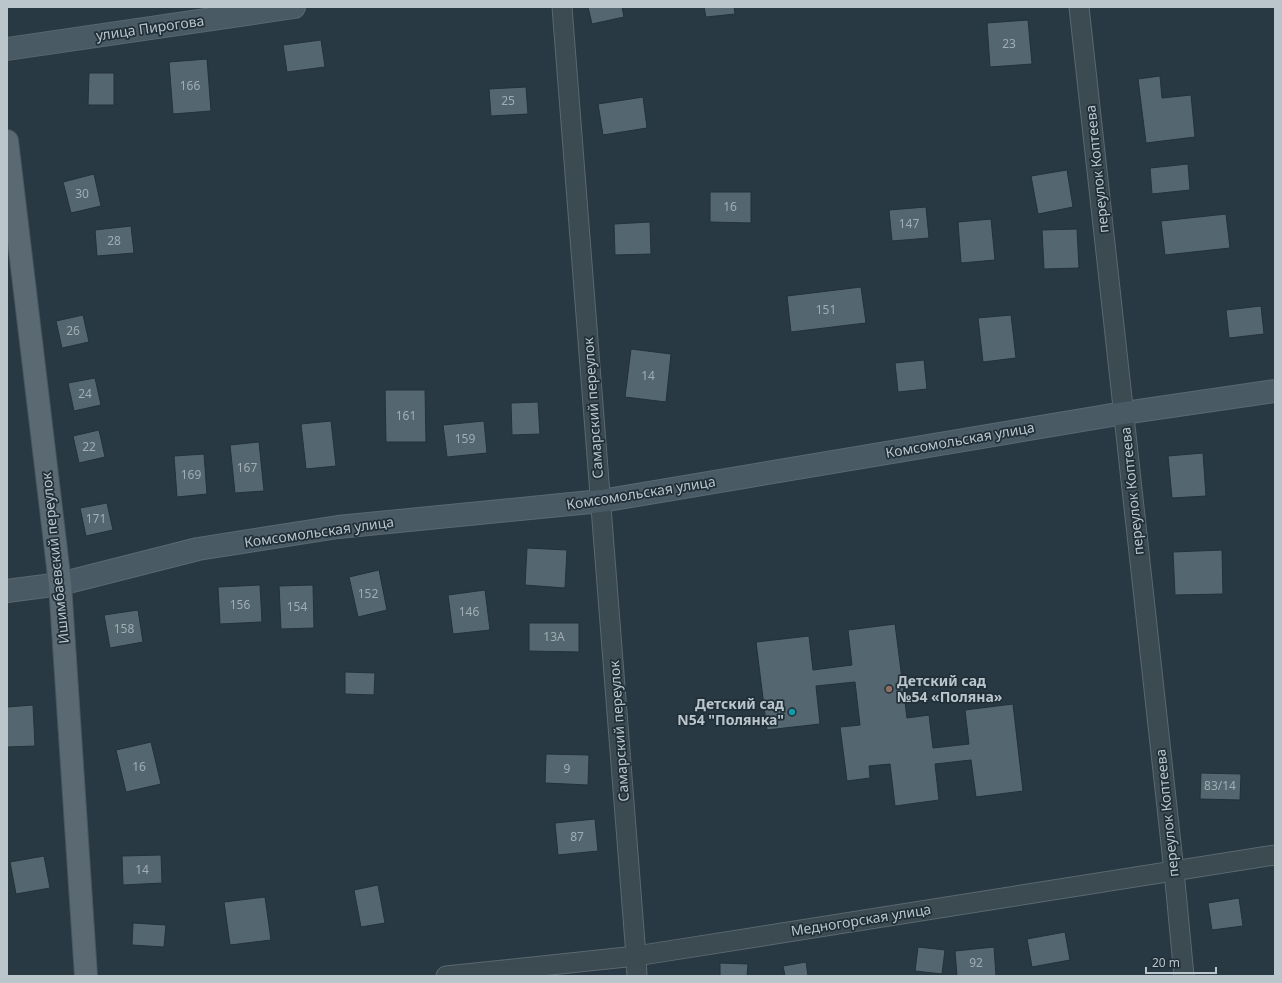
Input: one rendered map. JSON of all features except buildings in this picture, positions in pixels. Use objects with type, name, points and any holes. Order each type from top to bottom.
[{"type":"main road","name":"улица Пирогова","points":[[7,49],[294,7]]},
{"type":"main road","name":"Ишимбаевский переулок","points":[[7,141],[60,584],[86,976]]},
{"type":"main road","name":"Комсомольская улица","points":[[7,591],[60,584],[198,549],[338,528],[601,501],[1124,413],[1275,391]]},
{"type":"street","name":"Самарский переулок","points":[[562,7],[636,956],[636,976]]},
{"type":"street","name":"переулок Коптеева","points":[[1079,7],[1174,871],[1184,976]]},
{"type":"street","name":"Медногорская улица","points":[[446,976],[636,956],[1275,855]]},
{"type":"place","name":"Детский сад №54 «Поляна»","points":[[889,689]]},
{"type":"place","name":"Детский сад N54 \"Полянка\"","points":[[792,712]]}]
